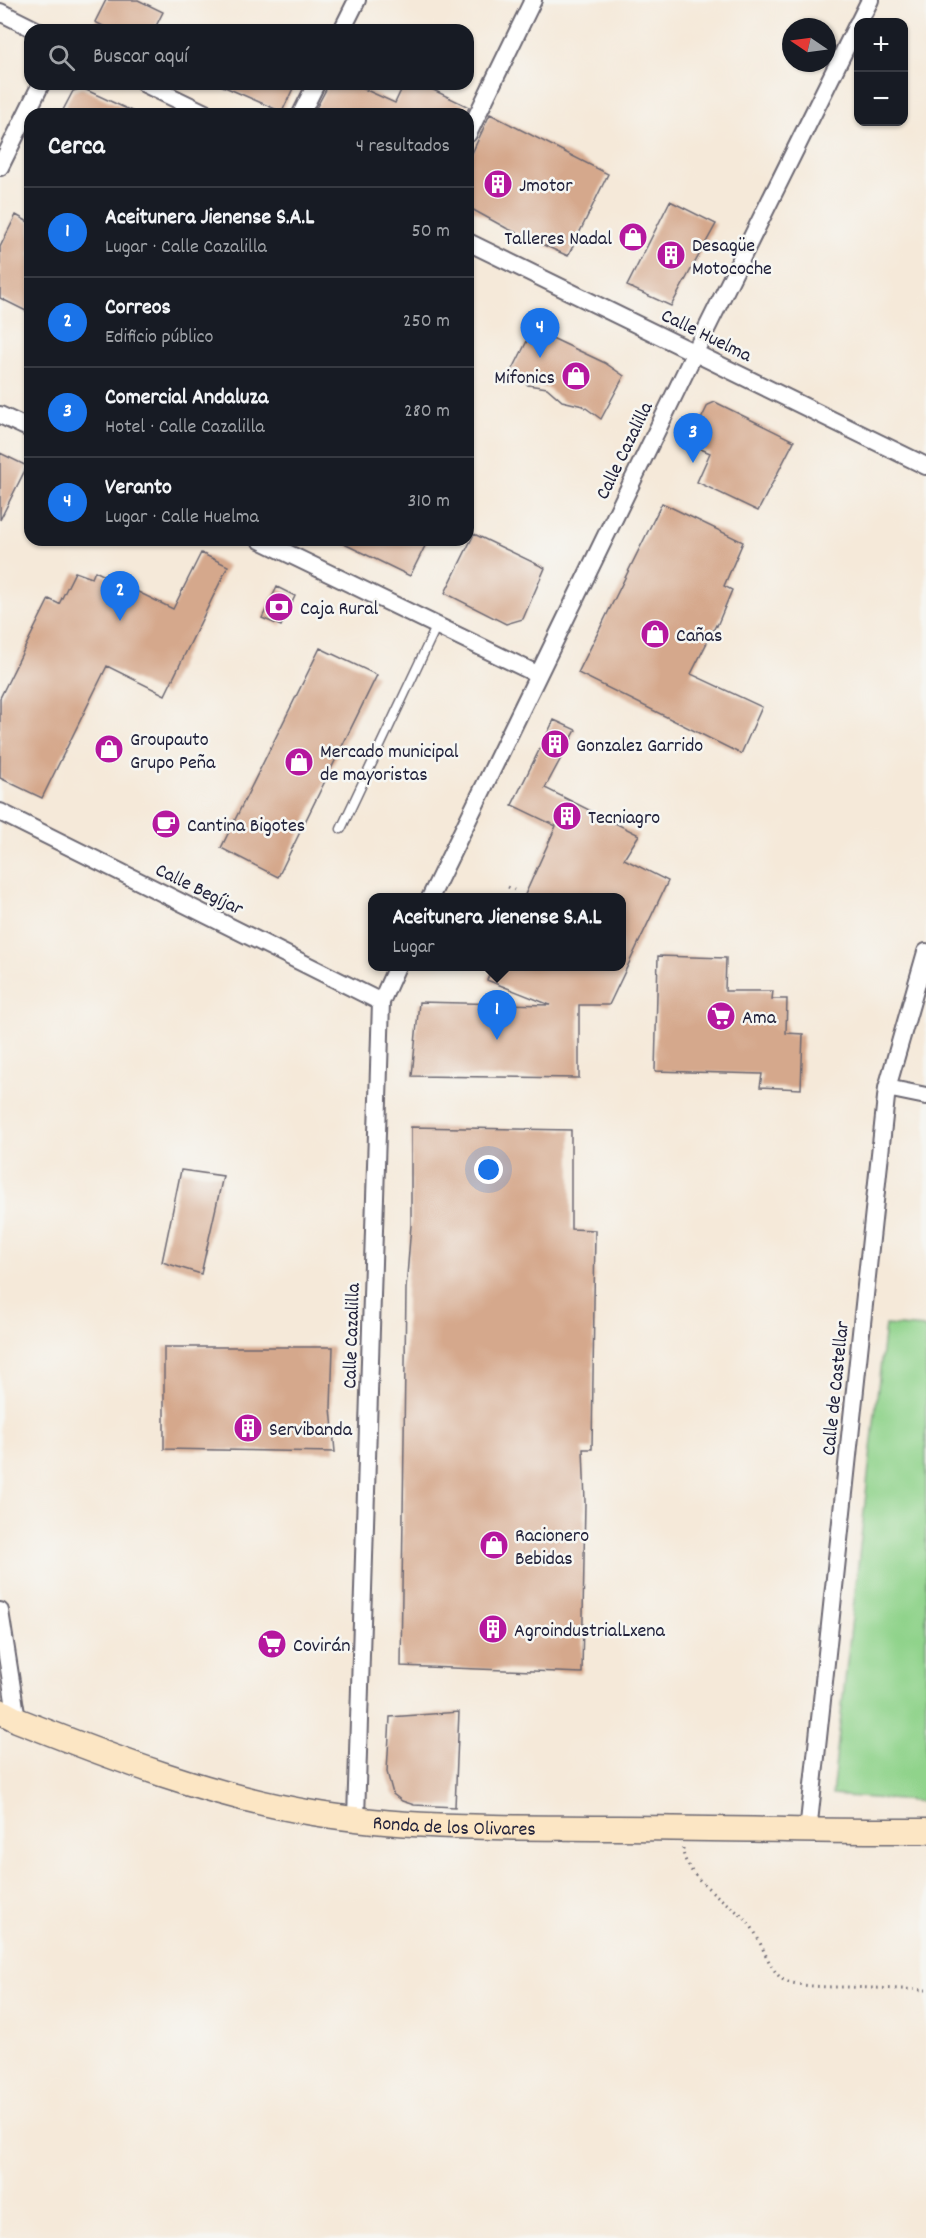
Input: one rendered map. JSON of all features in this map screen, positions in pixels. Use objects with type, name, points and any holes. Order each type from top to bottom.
[{"type":"main road","name":"Ronda de los Olivares","points":[[9,1715],[126,1763],[208,1788],[313,1813],[445,1827],[683,1828],[808,1832],[926,1831]]},
{"type":"street","points":[[345,24],[357,0]]},
{"type":"street","points":[[474,122],[533,0]]},
{"type":"street","name":"Calle Cazalilla","points":[[861,18],[870,0]]},
{"type":"street","points":[[0,12],[24,24]]},
{"type":"street","name":"Calle Cazalilla","points":[[432,893],[695,352],[854,33]]},
{"type":"street","points":[[29,108],[38,90]]},
{"type":"street","points":[[158,90],[195,108]]},
{"type":"street","points":[[304,108],[313,90]]},
{"type":"street","points":[[0,167],[24,118]]},
{"type":"street","name":"Calle Huelma","points":[[474,245],[926,466]]},
{"type":"street","points":[[0,415],[24,426]]},
{"type":"street","points":[[272,546],[537,674]]},
{"type":"street","name":"Calle Begíjar","points":[[0,813],[381,1002]]},
{"type":"street","name":"Calle de Castellar","points":[[808,1832],[887,1088],[926,952]]},
{"type":"street","name":"Calle Cazalilla","points":[[356,1818],[381,1002],[395,971]]},
{"type":"street","points":[[887,1088],[926,1096]]},
{"type":"street","points":[[0,1611],[9,1715]]},
{"type":"lane","points":[[341,829],[437,625]]},
{"type":"path","points":[[508,887],[514,890]]},
{"type":"path","points":[[683,1828],[683,1857],[698,1878],[748,1922],[761,1941],[774,1969],[785,1982],[816,1986],[926,1990]]},
{"type":"green space","points":[[885,1325],[926,1328],[926,1802],[832,1795]]},
{"type":"building","points":[[106,0],[138,0],[163,12],[157,24],[99,24],[95,22]]},
{"type":"building","points":[[86,90],[125,108],[64,108],[73,91]]},
{"type":"building","points":[[232,90],[292,90],[284,108],[273,108]]},
{"type":"building","points":[[326,90],[366,90],[395,103],[401,90],[434,90],[469,107],[469,108],[316,108]]},
{"type":"building","points":[[490,114],[608,174],[568,256],[506,228],[474,210],[474,149]]},
{"type":"building","name":"Desagüe Motocoche","points":[[670,201],[716,224],[671,306],[627,286]]},
{"type":"building","points":[[16,215],[24,220],[24,310],[0,298],[0,247]]},
{"type":"building","points":[[533,329],[605,363],[624,376],[601,419],[583,406],[562,401],[547,388],[528,385],[512,371]]},
{"type":"building","points":[[715,402],[794,441],[758,511],[697,482],[710,453],[689,444],[708,405]]},
{"type":"building","points":[[0,453],[24,465],[24,472],[0,520]]},
{"type":"building","points":[[662,503],[743,542],[724,586],[732,590],[717,626],[691,674],[762,707],[741,754],[578,673]]},
{"type":"building","points":[[474,534],[545,568],[523,619],[506,624],[445,593],[468,546],[474,546]]},
{"type":"building","points":[[348,546],[425,546],[410,576]]},
{"type":"building","points":[[201,553],[228,566],[165,695],[107,666],[42,798],[0,778],[0,698],[49,599],[59,604],[75,572],[92,578],[95,571],[173,609]]},
{"type":"building","name":"Caja Rural","points":[[277,587],[295,596],[281,626],[262,618]]},
{"type":"building","name":"Mercado municipal de mayoristas","points":[[320,648],[377,675],[278,877],[221,848]]},
{"type":"building","points":[[554,720],[576,730],[545,788],[639,835],[624,859],[668,881],[626,969],[626,893],[526,893],[556,826],[512,805]]},
{"type":"building","name":"Ama","points":[[658,956],[726,958],[725,991],[773,991],[772,999],[787,999],[786,1033],[803,1034],[801,1089],[760,1087],[762,1074],[655,1071]]},
{"type":"building","points":[[491,971],[625,971],[609,1005],[579,1005],[579,1078],[412,1076],[419,1002],[550,1005],[487,980]]},
{"type":"building","points":[[411,1127],[571,1130],[571,1229],[595,1230],[592,1449],[583,1449],[585,1502],[582,1673],[401,1666],[406,1289],[411,1225]]},
{"type":"building","points":[[181,1170],[223,1176],[201,1274],[162,1262]]},
{"type":"building","points":[[164,1347],[333,1347],[331,1408],[335,1452],[164,1449]]},
{"type":"building","points":[[459,1712],[455,1807],[414,1805],[402,1801],[393,1794],[387,1772],[390,1717]]},
{"type":"place","name":"Jmotor","points":[[498,184]]},
{"type":"place","name":"Talleres Nadal","points":[[633,237]]},
{"type":"place","name":"Desagüe Motocoche","points":[[671,255]]},
{"type":"place","name":"Veranto","points":[[540,358]]},
{"type":"place","name":"Mifonics","points":[[576,376]]},
{"type":"place","name":"Comercial Andaluza","points":[[693,463]]},
{"type":"place","name":"Caja Rural","points":[[279,607]]},
{"type":"place","name":"Correos","points":[[120,621]]},
{"type":"place","name":"Cañas","points":[[655,634]]},
{"type":"place","name":"Gonzalez Garrido","points":[[555,744]]},
{"type":"place","name":"Groupauto Grupo Peña","points":[[109,749]]},
{"type":"place","name":"Mercado municipal de mayoristas","points":[[299,762]]},
{"type":"place","name":"Tecniagro","points":[[567,816]]},
{"type":"place","name":"Cantina Bigotes","points":[[166,824]]},
{"type":"place","name":"Ama","points":[[721,1016]]},
{"type":"place","name":"Aceitunera Jienense S.A.L","points":[[497,1040]]},
{"type":"place","name":"Servibanda","points":[[248,1428]]},
{"type":"place","name":"Racionero Bebidas","points":[[494,1545]]},
{"type":"place","name":"AgroindustrialLxena","points":[[493,1629]]},
{"type":"place","name":"Covirán","points":[[272,1644]]}]
